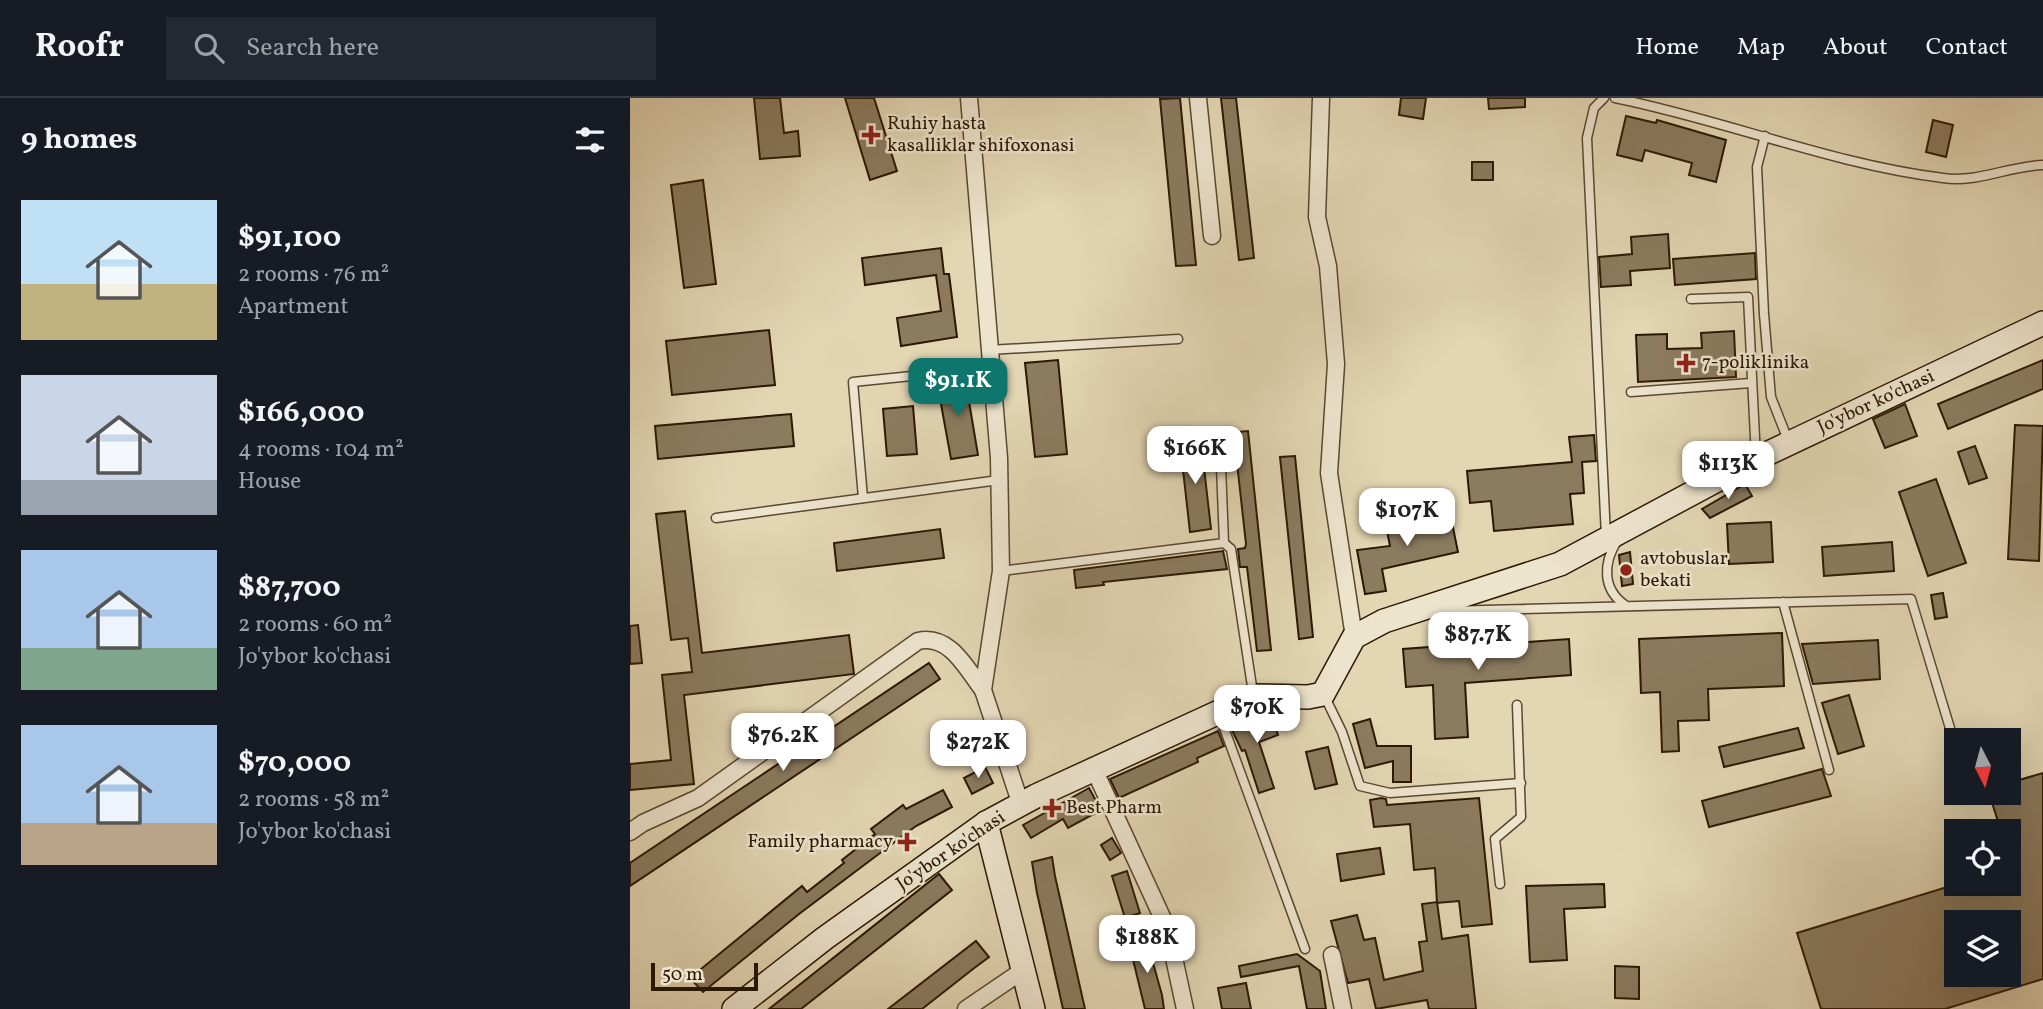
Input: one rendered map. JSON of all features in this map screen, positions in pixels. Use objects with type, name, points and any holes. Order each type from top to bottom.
[{"type":"street","points":[[969,98],[999,480],[1001,571],[983,690]]},
{"type":"street","points":[[1198,98],[1212,236]]},
{"type":"street","points":[[1321,98],[1317,217],[1328,266],[1336,364],[1329,473],[1354,638],[1324,694]]},
{"type":"street","name":"Jo'ybor ko'chasi","points":[[1354,638],[1384,621],[1560,564],[1756,459],[2043,323]]},
{"type":"street","points":[[630,832],[643,823],[698,798],[918,641],[940,641],[951,648],[983,690],[1021,805]]},
{"type":"street","name":"Jo'ybor ko'chasi","points":[[734,1009],[825,938],[986,823],[1094,769],[1254,696],[1308,697],[1324,694]]},
{"type":"street","points":[[1094,769],[1168,930],[1185,1009]]},
{"type":"street","points":[[986,823],[1033,1009]]},
{"type":"street","points":[[1332,956],[1342,1009]]},
{"type":"street","points":[[966,1009],[1025,969]]},
{"type":"lane","points":[[1604,98],[1594,108],[1587,138],[1606,538]]},
{"type":"lane","points":[[1615,98],[1943,178],[1974,180],[2043,165]]},
{"type":"lane","points":[[1765,136],[1757,167],[1764,314],[1772,397],[1789,443]]},
{"type":"lane","points":[[1691,299],[1748,297],[1756,459]]},
{"type":"lane","points":[[988,350],[1178,339]]},
{"type":"lane","points":[[863,498],[853,382],[990,368]]},
{"type":"lane","points":[[1631,392],[1751,383]]},
{"type":"lane","points":[[1221,466],[1224,542],[1231,549],[1254,696]]},
{"type":"lane","points":[[716,517],[999,480]]},
{"type":"lane","points":[[1625,605],[1610,590],[1606,566],[1608,555],[1627,526]]},
{"type":"lane","points":[[1001,571],[1224,542]]},
{"type":"lane","points":[[1417,612],[1911,599],[1950,728]]},
{"type":"lane","points":[[1783,602],[1829,770]]},
{"type":"lane","points":[[1324,694],[1342,732],[1360,786],[1390,793],[1521,783]]},
{"type":"lane","points":[[1500,884],[1495,839],[1521,817],[1517,705]]},
{"type":"lane","points":[[1219,714],[1305,949]]},
{"type":"building","points":[[754,98],[780,98],[784,133],[798,131],[800,156],[760,159]]},
{"type":"building","name":"Ruhiy hasta kasalliklar shifoxonasi","points":[[845,98],[874,98],[897,171],[870,180]]},
{"type":"building","points":[[1180,98],[1196,265],[1176,266],[1160,99]]},
{"type":"building","points":[[1221,98],[1236,98],[1254,258],[1239,260]]},
{"type":"building","points":[[1401,98],[1426,98],[1423,119],[1399,115]]},
{"type":"building","points":[[1488,98],[1525,98],[1525,107],[1489,109]]},
{"type":"building","points":[[1626,116],[1656,123],[1657,120],[1726,140],[1716,182],[1689,175],[1692,163],[1645,150],[1642,161],[1617,155]]},
{"type":"building","points":[[1933,120],[1953,125],[1946,157],[1926,152]]},
{"type":"building","points":[[1472,162],[1493,162],[1493,180],[1472,180]]},
{"type":"building","points":[[703,180],[716,284],[684,288],[671,185]]},
{"type":"building","points":[[1668,234],[1670,268],[1630,271],[1631,285],[1601,287],[1599,257],[1632,254],[1631,237]]},
{"type":"building","points":[[941,248],[944,274],[949,274],[957,337],[901,346],[897,318],[941,311],[936,275],[865,285],[862,258]]},
{"type":"building","points":[[1755,253],[1756,279],[1675,285],[1673,259]]},
{"type":"building","points":[[769,330],[775,385],[672,395],[666,341]]},
{"type":"building","name":"7-poliklinika","points":[[1734,331],[1736,377],[1638,382],[1636,335],[1667,334],[1667,349],[1702,348],[1701,333]]},
{"type":"building","points":[[1058,360],[1067,454],[1035,457],[1025,363]]},
{"type":"building","points":[[2043,360],[2043,389],[1948,429],[1938,404]]},
{"type":"building","points":[[965,378],[978,455],[951,459],[937,382]]},
{"type":"building","points":[[1905,404],[1917,436],[1885,448],[1873,419]]},
{"type":"building","points":[[913,406],[917,454],[887,456],[883,409]]},
{"type":"building","points":[[791,414],[794,446],[658,459],[655,426]]},
{"type":"building","points":[[2015,425],[2043,426],[2039,561],[2008,559]]},
{"type":"building","points":[[1248,431],[1271,650],[1257,651],[1247,567],[1240,567],[1238,549],[1245,548],[1246,544],[1235,445],[1204,448],[1203,435]]},
{"type":"building","points":[[1594,435],[1596,461],[1582,462],[1584,493],[1570,494],[1573,524],[1494,531],[1491,501],[1470,503],[1467,471],[1572,462],[1569,437]]},
{"type":"building","points":[[1201,441],[1211,529],[1190,532],[1180,443]]},
{"type":"building","points":[[1975,446],[1987,478],[1969,484],[1958,452]]},
{"type":"building","points":[[1295,456],[1313,637],[1299,639],[1280,457]]},
{"type":"building","points":[[1936,479],[1966,563],[1928,576],[1899,492]]},
{"type":"building","points":[[1745,484],[1752,496],[1710,518],[1702,509]]},
{"type":"building","points":[[685,511],[702,653],[849,635],[854,674],[684,695],[694,784],[630,790],[630,764],[671,760],[662,675],[692,672],[688,638],[671,640],[656,514]]},
{"type":"building","points":[[1450,513],[1458,552],[1382,569],[1386,591],[1365,594],[1357,550],[1390,546],[1386,526]]},
{"type":"building","points":[[1771,522],[1773,562],[1729,564],[1727,524]]},
{"type":"building","points":[[940,529],[944,558],[837,571],[834,543]]},
{"type":"building","points":[[1892,542],[1894,571],[1824,576],[1822,547]]},
{"type":"building","points":[[1223,551],[1227,569],[1103,582],[1104,585],[1076,588],[1074,570]]},
{"type":"building","name":"avtobuslar bekati","points":[[1630,552],[1633,584],[1622,586],[1619,555]]},
{"type":"building","points":[[1943,593],[1947,617],[1935,619],[1931,595]]},
{"type":"building","points":[[638,625],[642,663],[630,664],[630,626]]},
{"type":"building","points":[[1782,633],[1784,686],[1708,689],[1709,720],[1678,721],[1679,751],[1662,752],[1660,692],[1641,693],[1639,639]]},
{"type":"building","points":[[1502,635],[1502,644],[1569,639],[1571,675],[1465,683],[1468,737],[1435,739],[1433,685],[1406,687],[1403,649],[1443,646],[1443,639]]},
{"type":"building","points":[[1878,640],[1880,679],[1813,684],[1802,644]]},
{"type":"building","points":[[929,663],[940,679],[630,886],[630,863]]},
{"type":"building","points":[[1849,695],[1864,746],[1838,754],[1822,703]]},
{"type":"building","points":[[1269,710],[1278,735],[1259,742],[1274,788],[1259,793],[1245,750],[1242,751],[1231,728],[1254,717],[1252,713]]},
{"type":"building","points":[[1370,719],[1377,746],[1411,746],[1411,782],[1393,782],[1393,761],[1365,768],[1353,724]]},
{"type":"building","points":[[1798,728],[1804,748],[1724,767],[1719,747]]},
{"type":"building","points":[[1218,731],[1224,746],[1197,758],[1198,762],[1119,798],[1110,779]]},
{"type":"building","points":[[1328,747],[1337,784],[1315,789],[1306,752]]},
{"type":"building","points":[[985,767],[993,783],[972,794],[964,778]]},
{"type":"building","points":[[1822,769],[1831,796],[1709,827],[1702,801]]},
{"type":"building","points":[[2043,773],[2043,979],[2021,986],[2021,910],[1944,910],[1944,987],[2017,987],[1945,1009],[1821,1009],[1797,933],[1944,888],[1944,896],[2021,896],[2021,819],[1997,819],[1993,805],[2021,805],[2021,779]]},
{"type":"building","points":[[1089,788],[1101,810],[1068,828],[1063,819],[1031,838],[1023,825]]},
{"type":"building","points":[[943,790],[952,807],[916,826],[799,914],[703,992],[690,978],[802,886],[807,892],[844,863],[842,860],[875,834],[871,829],[903,805],[906,809]]},
{"type":"building","points":[[1479,798],[1492,924],[1462,927],[1459,901],[1437,903],[1435,868],[1414,870],[1410,824],[1374,827],[1370,800],[1386,799],[1387,805]]},
{"type":"building","points":[[1112,838],[1121,853],[1110,860],[1101,845]]},
{"type":"building","points":[[1380,848],[1384,874],[1341,881],[1337,854]]},
{"type":"building","points":[[1052,857],[1085,1009],[1063,1009],[1037,893],[1032,862]]},
{"type":"building","points":[[1127,871],[1140,913],[1125,918],[1112,876]]},
{"type":"building","points":[[939,874],[952,890],[801,1009],[769,1009]]},
{"type":"building","points":[[1604,884],[1605,907],[1564,909],[1567,960],[1530,962],[1526,886]]},
{"type":"building","points":[[1437,902],[1442,939],[1468,935],[1476,1009],[1429,1009],[1427,1000],[1376,1009],[1369,979],[1348,983],[1331,921],[1357,915],[1364,940],[1375,938],[1384,980],[1423,971],[1419,942],[1427,941],[1422,904]]},
{"type":"building","points":[[1146,938],[1164,1009],[1145,1009],[1129,943]]},
{"type":"building","points":[[976,941],[989,957],[922,1009],[888,1009]]},
{"type":"building","points":[[1297,954],[1320,971],[1326,1009],[1307,1009],[1299,966],[1241,977],[1239,966]]},
{"type":"building","points":[[1615,966],[1639,967],[1639,999],[1615,998]]},
{"type":"building","points":[[1246,983],[1251,1009],[1222,1009],[1218,988]]},
{"type":"place","name":"Ruhiy hasta kasalliklar shifoxonasi","points":[[871,135]]},
{"type":"place","name":"7-poliklinika","points":[[1686,363]]},
{"type":"place","name":"avtobuslar bekati","points":[[1626,570]]},
{"type":"place","name":"Best Pharm","points":[[1052,808]]},
{"type":"place","name":"Family pharmacy","points":[[907,842]]}]
